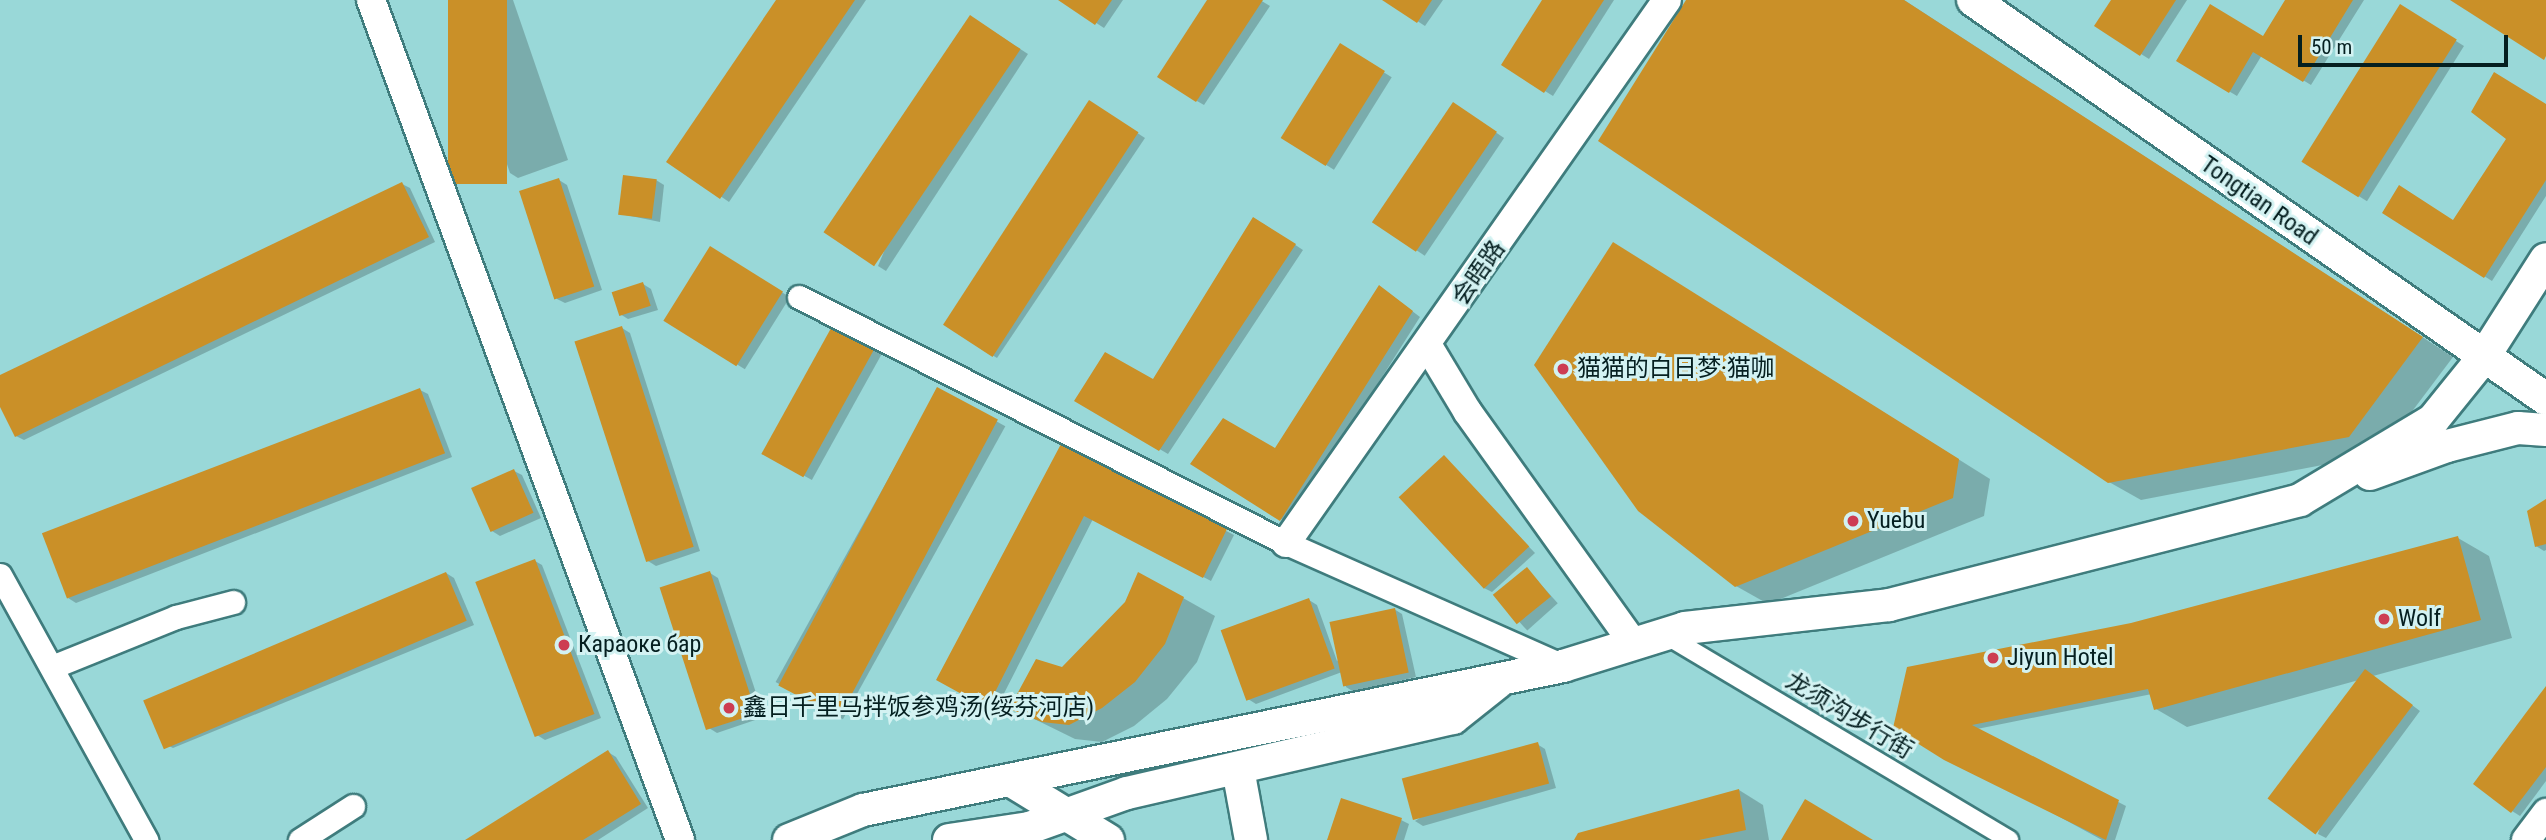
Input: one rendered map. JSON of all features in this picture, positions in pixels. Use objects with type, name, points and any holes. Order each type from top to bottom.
[{"type":"main road","name":"Tongtian Road","points":[[1973,0],[2483,358],[2546,399]]},
{"type":"main road","points":[[2300,500],[2432,420],[2483,358],[2546,259]]},
{"type":"main road","points":[[789,840],[863,810],[1289,726],[1563,666],[1664,634],[1889,605],[2300,500],[2446,446],[2518,428],[2546,430]]},
{"type":"main road","points":[[949,840],[1039,834],[1067,814],[1127,793],[1453,719],[1502,679]]},
{"type":"main road","points":[[1238,769],[1251,840]]},
{"type":"main road","points":[[1010,780],[1108,840]]},
{"type":"main road","points":[[1010,780],[1039,834]]},
{"type":"street","points":[[371,0],[680,840]]},
{"type":"street","name":"会晤路","points":[[1286,543],[1428,346],[1667,0]]},
{"type":"street","points":[[799,297],[1286,543],[1563,666]]},
{"type":"street","points":[[1428,346],[1466,411],[1633,643]]},
{"type":"street","points":[[0,575],[146,840]]},
{"type":"street","points":[[52,667],[176,617],[233,602]]},
{"type":"street","name":"龙须沟步行街","points":[[1664,634],[2009,840]]},
{"type":"street","points":[[300,840],[354,806]]},
{"type":"street","points":[[2526,840],[2546,813]]},
{"type":"building","points":[[448,0],[507,0],[507,184],[448,184]]},
{"type":"building","points":[[776,0],[855,0],[720,199],[666,162]]},
{"type":"building","points":[[1058,0],[1112,0],[1095,25]]},
{"type":"building","points":[[1207,0],[1263,0],[1196,102],[1157,77]]},
{"type":"building","points":[[1382,0],[1432,0],[1417,23]]},
{"type":"building","points":[[1542,0],[1604,0],[1544,93],[1501,65]]},
{"type":"building","points":[[1686,0],[1904,0],[2423,337],[2349,437],[2108,483],[1598,141]]},
{"type":"building","points":[[2111,0],[2176,0],[2140,56],[2094,26]]},
{"type":"building","points":[[2285,0],[2353,0],[2303,82],[2253,52],[2229,93],[2176,61],[2210,4],[2263,36]]},
{"type":"building","points":[[2450,0],[2546,0],[2544,60]]},
{"type":"building","points":[[2400,4],[2457,40],[2358,197],[2301,162]]},
{"type":"building","points":[[970,15],[1021,49],[874,266],[823,232]]},
{"type":"building","points":[[1340,43],[1385,71],[1326,166],[1281,138]]},
{"type":"building","points":[[2494,72],[2546,104],[2546,180],[2484,278],[2382,213],[2399,185],[2453,220],[2506,139],[2471,112]]},
{"type":"building","points":[[1089,100],[1138,132],[993,357],[943,325]]},
{"type":"building","points":[[1453,102],[1497,132],[1416,252],[1372,222]]},
{"type":"building","points":[[623,175],[657,179],[652,219],[618,215]]},
{"type":"building","points":[[559,178],[594,286],[554,299],[519,191]]},
{"type":"building","points":[[402,182],[429,237],[15,437],[0,407],[0,375]]},
{"type":"building","points":[[1253,217],[1296,244],[1159,451],[1074,401],[1105,352],[1153,379]]},
{"type":"building","points":[[1613,242],[1959,459],[1953,498],[1735,587],[1638,511],[1534,365]]},
{"type":"building","points":[[710,246],[783,292],[736,366],[663,321]]},
{"type":"building","points":[[643,282],[651,306],[619,316],[612,292]]},
{"type":"building","points":[[1379,285],[1413,311],[1280,521],[1190,464],[1223,418],[1275,448]]},
{"type":"building","points":[[835,321],[877,344],[803,477],[761,454]]},
{"type":"building","points":[[622,326],[694,547],[646,562],[574,341]]},
{"type":"building","points":[[937,387],[998,419],[839,718],[778,685]]},
{"type":"building","points":[[420,388],[445,453],[67,598],[42,533]]},
{"type":"building","points":[[1061,444],[1227,529],[1203,578],[1084,516],[987,708],[936,680]]},
{"type":"building","points":[[1444,455],[1529,546],[1484,589],[1399,497]]},
{"type":"building","points":[[514,469],[534,513],[491,532],[471,488]]},
{"type":"building","points":[[2546,499],[2546,544],[2535,547],[2527,511]]},
{"type":"building","points":[[2458,536],[2481,620],[2154,710],[2148,689],[1972,725],[2119,800],[2106,840],[1944,760],[1893,728],[1907,667],[2131,623]]},
{"type":"building","points":[[535,559],[594,714],[535,737],[475,582]]},
{"type":"building","points":[[1527,567],[1551,597],[1517,624],[1493,595]]},
{"type":"building","points":[[710,571],[756,714],[706,730],[660,587]]},
{"type":"building","points":[[446,572],[467,621],[164,749],[143,701]]},
{"type":"building","points":[[1138,572],[1184,597],[1165,644],[1135,682],[1102,708],[1069,725],[1042,722],[1009,709],[1036,659],[1062,667],[1125,602]]},
{"type":"building","points":[[1309,598],[1335,668],[1246,701],[1221,630]]},
{"type":"building","points":[[1395,608],[1409,673],[1343,686],[1329,622]]},
{"type":"building","points":[[2365,669],[2413,705],[2315,834],[2268,798]]},
{"type":"building","points":[[2546,686],[2546,767],[2511,813],[2473,784]]},
{"type":"building","points":[[1538,742],[1549,784],[1413,820],[1402,778]]},
{"type":"building","points":[[608,750],[641,804],[583,840],[465,840]]},
{"type":"building","points":[[1739,789],[1746,830],[1699,840],[1574,840],[1578,833]]},
{"type":"building","points":[[1341,798],[1402,818],[1395,840],[1327,840]]},
{"type":"building","points":[[1805,799],[1830,814],[1873,840],[1781,840]]},
{"type":"place","name":"猫猫的白日梦·猫咖","points":[[1563,369]]},
{"type":"place","name":"Yuebu","points":[[1853,521]]},
{"type":"place","name":"Wolf","points":[[2384,619]]},
{"type":"place","name":"Караоке бар","points":[[564,645]]},
{"type":"place","name":"Jiyun Hotel","points":[[1993,658]]},
{"type":"place","name":"鑫日千里马拌饭参鸡汤(绥芬河店)","points":[[729,708]]}]
